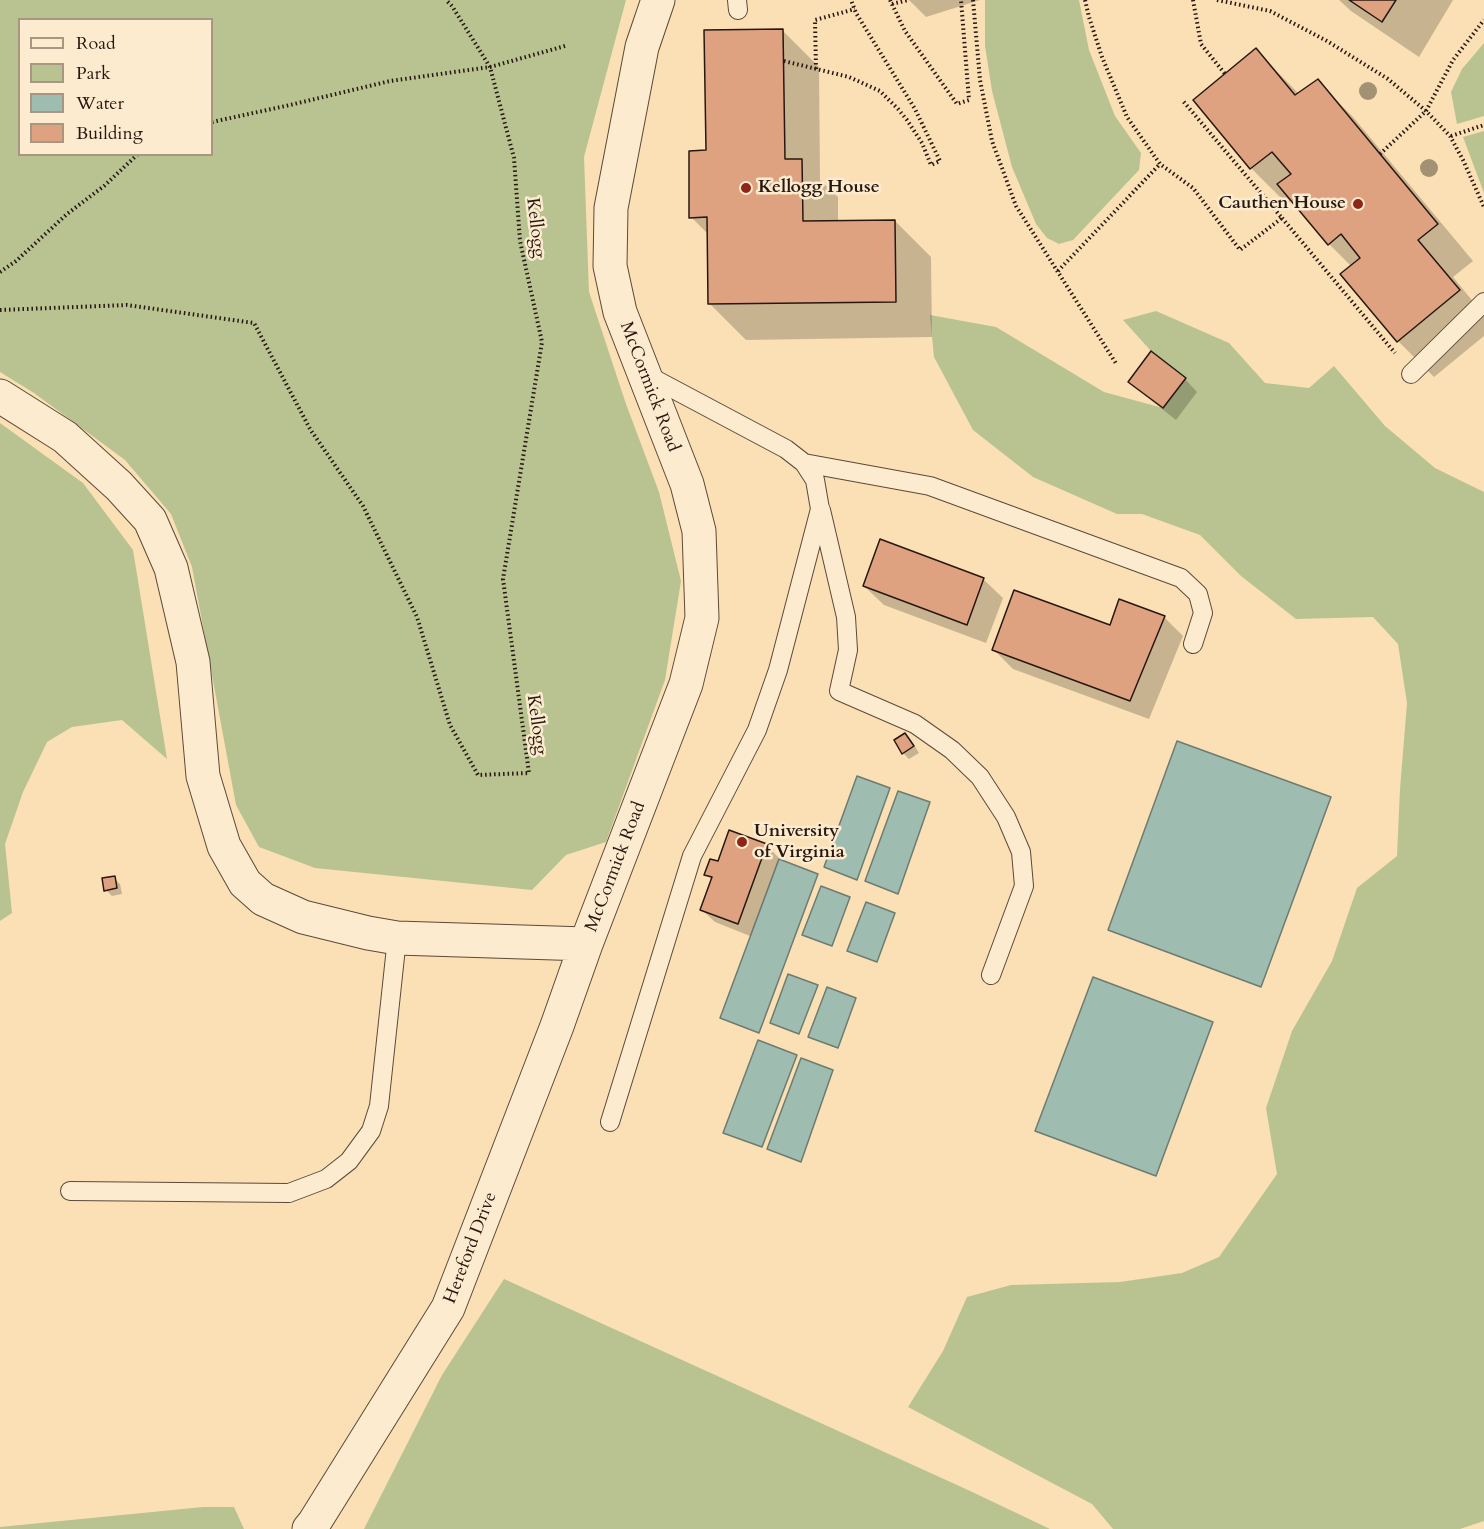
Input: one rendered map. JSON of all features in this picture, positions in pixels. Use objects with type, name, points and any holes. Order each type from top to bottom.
[{"type":"street","name":"McCormick Road","points":[[0,396],[65,437],[119,486],[150,520],[171,568],[193,662],[203,776],[224,846],[244,883],[263,899],[303,917],[368,933],[397,938],[586,944],[686,684],[702,618],[699,531],[687,484],[620,312],[610,266],[611,208],[642,47],[658,0]]},
{"type":"street","name":"Hereford Drive","points":[[309,1529],[448,1308],[557,1026],[586,944]]},
{"type":"lane","points":[[1411,374],[1484,302]]},
{"type":"lane","points":[[644,373],[786,448],[804,463],[814,480],[846,617],[848,650],[838,691],[915,724],[952,750],[980,777],[1006,817],[1021,852],[1024,886],[991,975]]},
{"type":"lane","points":[[804,463],[930,486],[1181,578],[1198,594],[1203,613],[1193,644]]},
{"type":"lane","points":[[609,1122],[692,856],[757,730],[774,680],[820,509]]},
{"type":"lane","points":[[70,1191],[289,1193],[326,1179],[334,1173],[349,1161],[371,1131],[379,1106],[397,938]]},
{"type":"path","name":"Kellogg","points":[[0,310],[126,305],[254,323],[310,429],[363,506],[417,616],[450,725],[478,775],[529,773],[503,579],[542,342],[520,241],[514,158],[490,67],[446,0]]},
{"type":"path","points":[[784,61],[849,77],[880,91],[907,120],[922,143],[931,165],[940,161],[915,109],[851,0]]},
{"type":"path","points":[[909,0],[891,2],[905,31],[957,104],[969,100],[962,0]]},
{"type":"path","points":[[974,0],[980,80],[992,141],[1016,206],[1117,364]]},
{"type":"path","points":[[1085,0],[1102,57],[1127,117],[1160,164],[1194,188],[1240,250],[1282,218]]},
{"type":"path","points":[[1193,0],[1201,44],[1224,74]]},
{"type":"path","points":[[1217,0],[1270,11],[1327,41],[1388,79],[1426,111],[1450,136],[1484,207]]},
{"type":"path","points":[[816,69],[815,20],[855,9]]},
{"type":"path","points":[[1380,154],[1426,111],[1453,60],[1484,20]]},
{"type":"path","points":[[213,122],[390,81],[490,67],[565,46]]},
{"type":"path","points":[[1184,101],[1411,374]]},
{"type":"path","points":[[1450,136],[1484,124]]},
{"type":"path","points":[[0,272],[104,186],[136,156]]},
{"type":"path","points":[[1058,271],[1160,164]]},
{"type":"green space","points":[[0,0],[626,0],[584,157],[589,292],[626,404],[659,492],[681,581],[665,680],[606,842],[566,855],[532,890],[315,868],[259,847],[236,805],[192,567],[171,514],[125,460],[34,393],[0,372]]},
{"type":"green space","points":[[985,0],[1079,0],[1089,50],[1115,116],[1141,153],[1139,170],[1073,240],[1059,244],[1047,238],[1036,224],[1012,167],[992,91],[985,46]]},
{"type":"green space","points":[[1484,43],[1484,116],[1457,124],[1451,92],[1462,69]]},
{"type":"green space","points":[[1484,131],[1484,193],[1463,137]]},
{"type":"green space","points":[[1156,311],[1229,343],[1265,383],[1309,388],[1334,366],[1385,426],[1435,468],[1484,492],[1484,1521],[1460,1529],[1113,1529],[1092,1504],[908,1407],[943,1351],[967,1297],[1011,1285],[1120,1282],[1182,1273],[1219,1257],[1277,1174],[1266,1108],[1292,1031],[1332,961],[1357,888],[1397,856],[1407,703],[1398,644],[1373,617],[1296,619],[1241,576],[1200,535],[1142,514],[1117,514],[1033,477],[973,430],[934,357],[930,315],[996,327],[1104,392],[1163,408],[1185,378],[1151,351],[1123,320]]},
{"type":"green space","points":[[0,423],[83,483],[133,550],[167,759],[122,720],[72,727],[47,742],[23,792],[5,844],[12,913],[0,921]]},
{"type":"green space","points":[[504,1279],[1050,1529],[364,1529],[442,1375]]},
{"type":"green space","points":[[203,1507],[234,1507],[244,1529],[0,1529],[0,1527]]},
{"type":"water","points":[[1177,741],[1331,797],[1261,987],[1108,930]]},
{"type":"water","points":[[857,776],[890,788],[857,880],[824,867]]},
{"type":"water","points":[[898,791],[930,802],[898,894],[865,881]]},
{"type":"water","points":[[779,859],[818,874],[759,1033],[720,1018]]},
{"type":"water","points":[[821,886],[850,897],[832,946],[802,935]]},
{"type":"water","points":[[866,902],[895,913],[877,962],[847,951]]},
{"type":"water","points":[[788,974],[818,985],[799,1034],[770,1023]]},
{"type":"water","points":[[1093,977],[1213,1022],[1156,1176],[1035,1131]]},
{"type":"water","points":[[827,987],[856,998],[838,1048],[808,1037]]},
{"type":"water","points":[[758,1040],[797,1055],[762,1147],[723,1133]]},
{"type":"water","points":[[801,1058],[833,1070],[801,1162],[767,1149]]},
{"type":"building","points":[[1349,0],[1396,0],[1382,22]]},
{"type":"building","name":"Kellogg House","points":[[783,29],[785,159],[802,159],[803,221],[895,220],[896,302],[708,304],[707,217],[689,218],[689,151],[706,150],[704,30]]},
{"type":"building","name":"Cauthen House","points":[[1256,48],[1295,95],[1318,79],[1438,224],[1418,240],[1460,290],[1397,342],[1340,274],[1360,258],[1341,234],[1328,245],[1277,184],[1291,174],[1272,152],[1250,169],[1193,100]]},
{"type":"building","points":[[1151,351],[1186,378],[1163,408],[1128,382]]},
{"type":"building","points":[[880,539],[984,578],[967,625],[863,586]]},
{"type":"building","points":[[1014,590],[1110,625],[1119,599],[1165,616],[1130,701],[992,650]]},
{"type":"building","points":[[905,733],[914,746],[902,754],[894,740]]},
{"type":"building","points":[[729,830],[767,844],[738,924],[700,910],[712,877],[704,875],[710,859],[718,861]]},
{"type":"building","points":[[115,876],[117,888],[104,891],[102,878]]},
{"type":"place","name":"Kellogg House","points":[[746,188]]},
{"type":"place","name":"Cauthen House","points":[[1358,204]]},
{"type":"place","name":"University of Virginia","points":[[742,842]]}]
